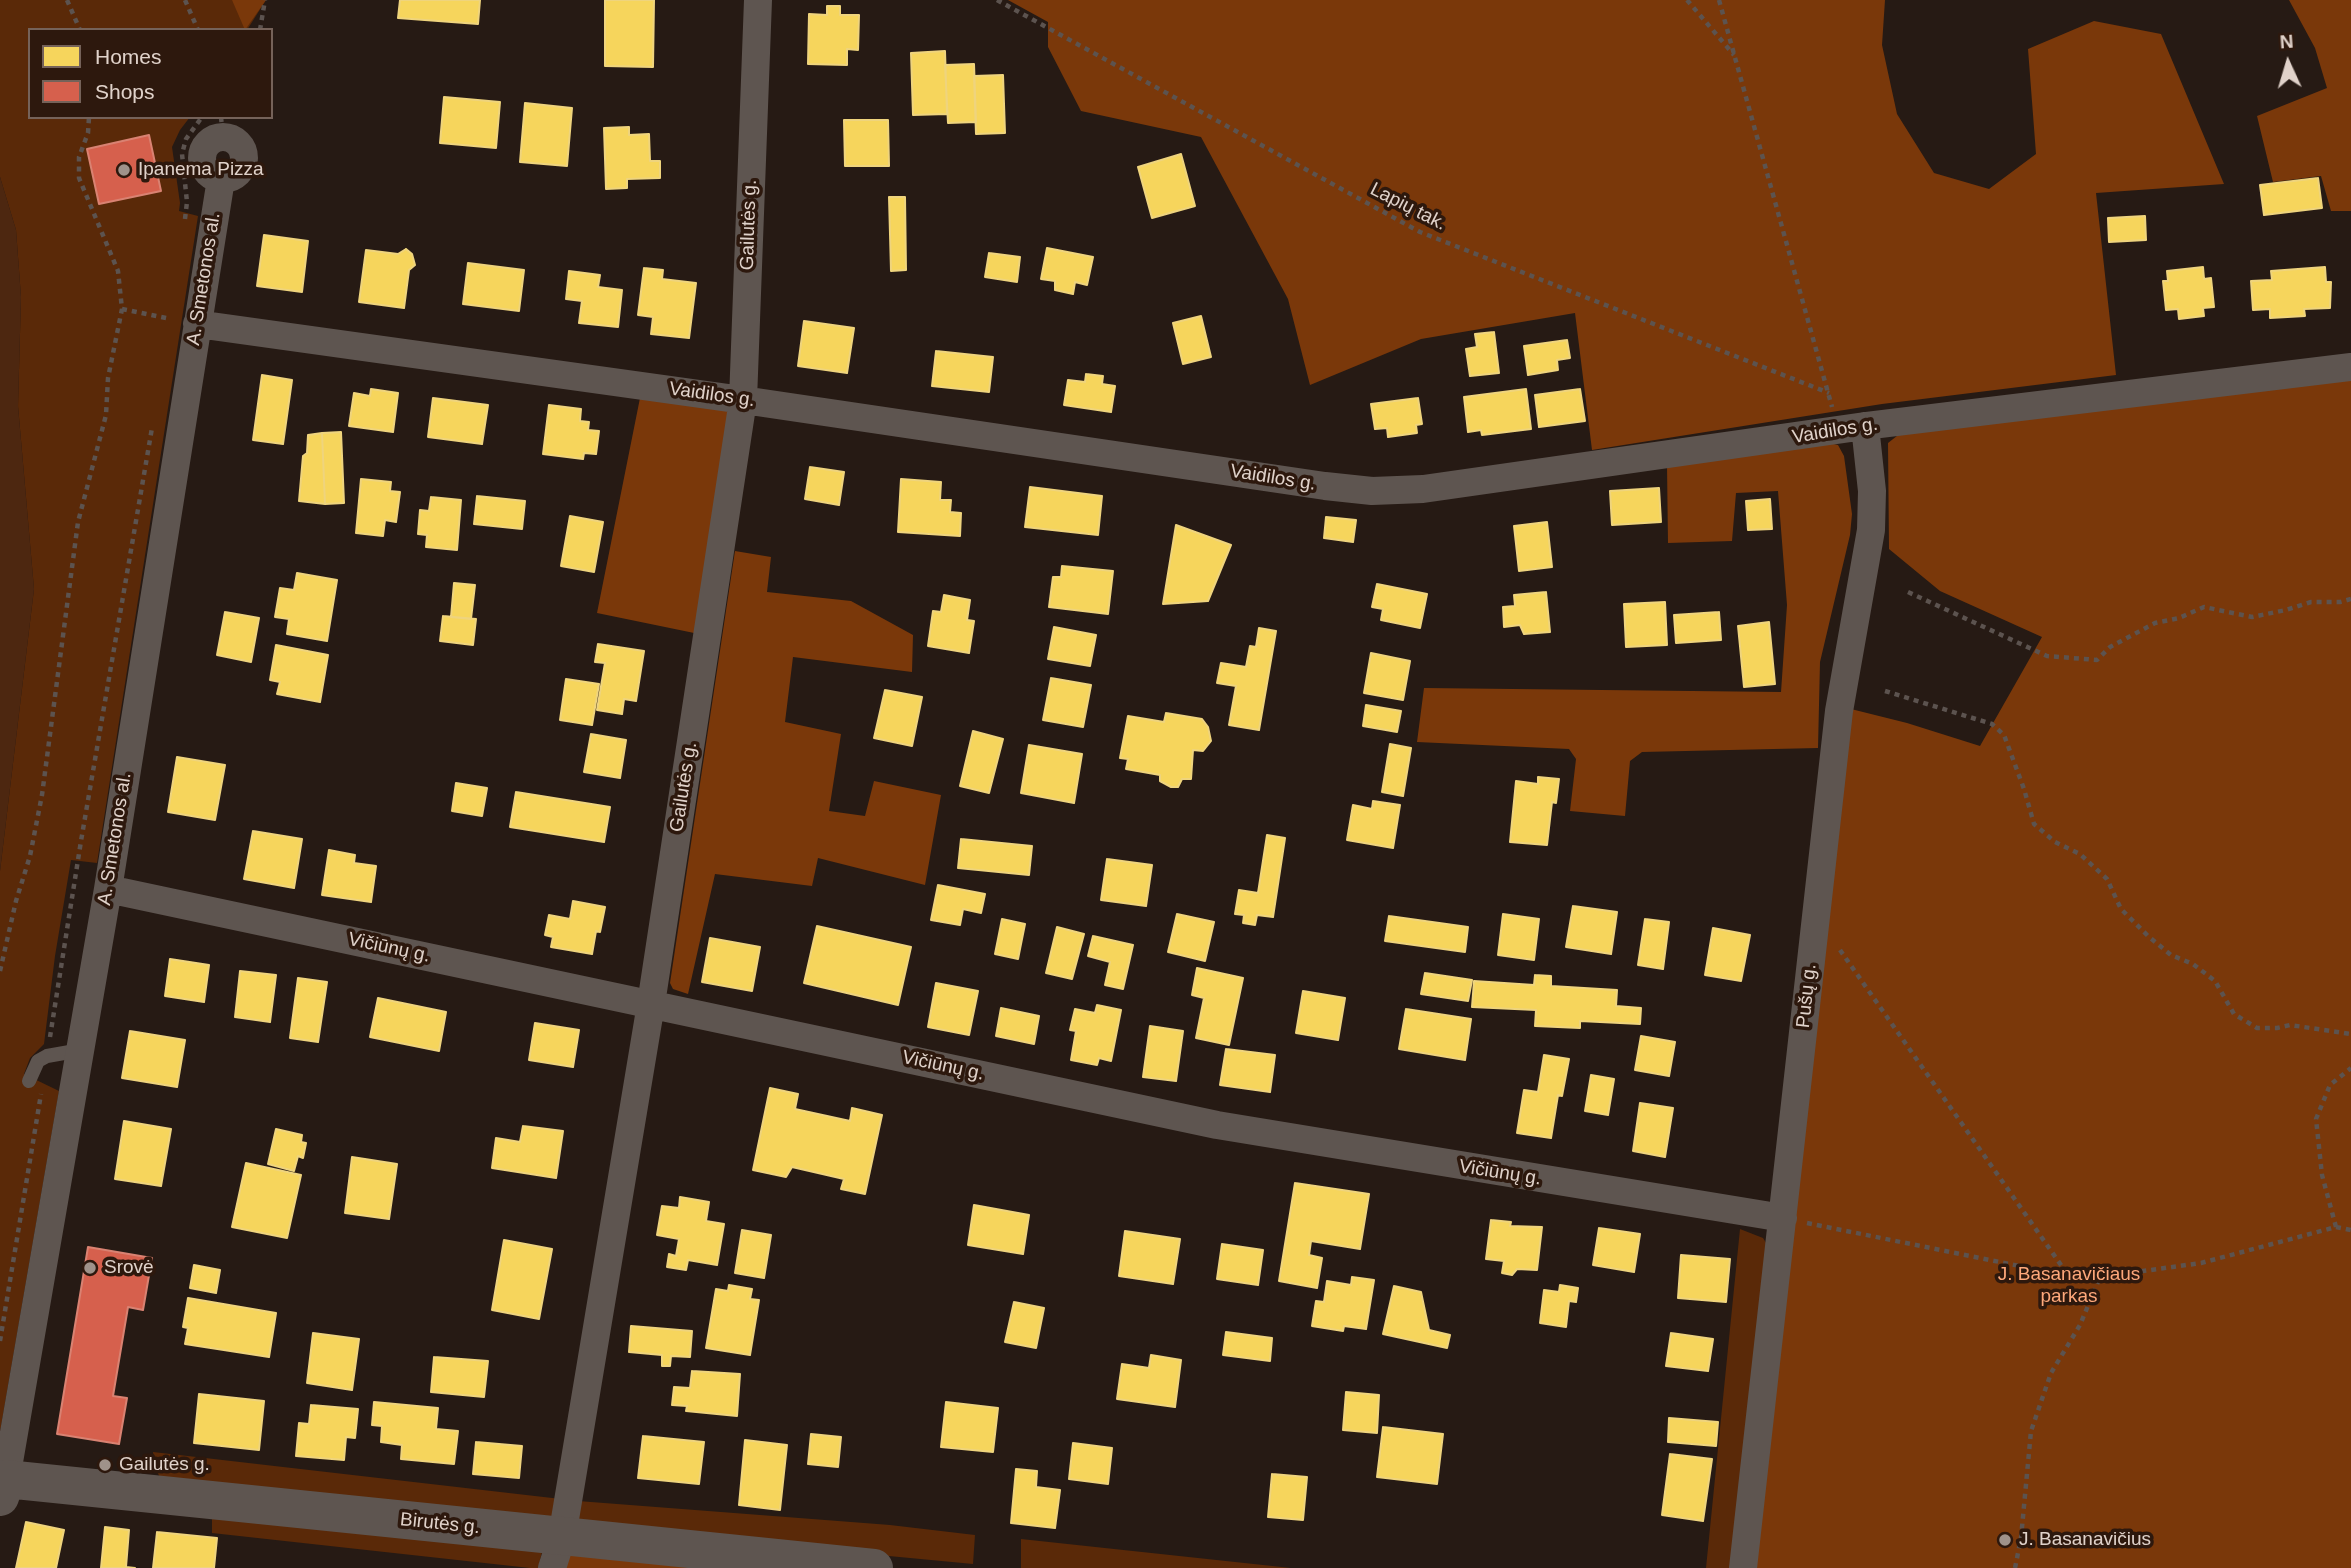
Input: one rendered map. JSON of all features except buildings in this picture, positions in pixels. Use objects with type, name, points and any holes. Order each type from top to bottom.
[{"type":"street","name":"Gailutės g.","points":[[557,1552],[651,1004],[743,400],[758,0]]},
{"type":"street","name":"A. Smetonos al.","points":[[3,1488],[108,889],[221,179],[228,179],[240,172],[245,159],[241,146],[222,127]]},
{"type":"street","name":"Vaidilos g.","points":[[197,324],[1373,491],[1423,489],[1851,428],[2351,367]]},
{"type":"street","name":"Pušų g.","points":[[1743,1568],[1839,711],[1871,530],[1872,491],[1851,428]]},
{"type":"street","name":"Vičiūnų g.","points":[[108,889],[1217,1125],[1783,1219]]},
{"type":"street","name":"Birutės g.","points":[[3,1488],[557,1552],[874,1568]]},
{"type":"lane","points":[[29,1081],[38,1061],[47,1056],[81,1050]]},
{"type":"path","points":[[67,0],[79,28]]},
{"type":"path","points":[[185,0],[197,28]]},
{"type":"path","points":[[260,28],[265,0]]},
{"type":"path","name":"Lapių tak.","points":[[997,0],[1420,232],[1829,393]]},
{"type":"path","points":[[1687,0],[1736,58]]},
{"type":"path","points":[[1719,0],[1829,393],[1851,428]]},
{"type":"path","points":[[184,228],[187,202],[182,154],[186,139],[201,119]]},
{"type":"path","points":[[0,971],[16,901],[30,856],[42,795],[78,522],[106,415],[108,378],[122,309],[118,271],[79,178],[79,157],[89,120]]},
{"type":"path","points":[[122,309],[171,319],[173,306]]},
{"type":"path","points":[[0,1341],[81,841],[154,415]]},
{"type":"path","points":[[1908,592],[2047,656],[2098,660],[2110,648],[2155,623],[2179,618],[2204,607],[2252,617],[2311,603],[2351,599]]},
{"type":"path","points":[[1885,691],[1992,724],[2004,735],[2034,824],[2055,842],[2080,854],[2106,879],[2121,909],[2148,936],[2171,955],[2193,964],[2216,981],[2234,1014],[2257,1028],[2277,1028],[2290,1024],[2351,1034]]},
{"type":"path","points":[[1816,915],[2069,1276]]},
{"type":"path","points":[[2336,1227],[2327,1194],[2316,1119],[2330,1085],[2351,1068]]},
{"type":"path","points":[[1783,1219],[2069,1276],[2100,1277],[2201,1263],[2336,1227],[2351,1230]]},
{"type":"path","points":[[2015,1568],[2021,1538],[2031,1431],[2051,1373],[2080,1325],[2100,1277]]},
{"type":"shaded area","points":[[0,0],[266,0],[248,28],[28,28],[28,119],[188,119],[172,147],[179,211],[198,216],[97,863],[71,860],[44,1044],[30,1058],[24,1074],[59,1091],[0,1432],[0,871],[34,589],[18,406],[21,297],[16,230],[0,177]]},
{"type":"shaded area","points":[[0,177],[16,230],[21,297],[18,406],[34,589],[0,871]]},
{"type":"shaded area","points":[[1740,1229],[1763,1238],[1768,1246],[1732,1568],[1706,1568]]},
{"type":"shaded area","points":[[153,1452],[561,1499],[558,1517],[162,1481],[155,1468]]},
{"type":"shaded area","points":[[578,1501],[890,1525],[975,1535],[973,1564],[584,1527],[579,1522]]},
{"type":"shaded area","points":[[212,1514],[542,1552],[538,1568],[530,1568],[212,1533]]},
{"type":"shaded area","points":[[1021,1539],[1291,1568],[1021,1568]]},
{"type":"green space","points":[[232,0],[266,0],[246,28]]},
{"type":"green space","points":[[1008,0],[1885,0],[1882,45],[1897,114],[1934,173],[1989,189],[2036,154],[2028,49],[2094,21],[2161,34],[2224,184],[2096,193],[2116,375],[1882,404],[1592,450],[1575,313],[1421,339],[1310,385],[1288,299],[1201,137],[1081,111],[1048,47],[1048,22]]},
{"type":"green space","points":[[2289,0],[2351,0],[2351,211],[2331,211],[2321,176],[2273,182],[2257,116],[2327,88],[2315,48]]},
{"type":"green space","name":"J. Basanavičiaus parkas","points":[[2351,377],[2351,1568],[1754,1568],[1847,708],[1980,746],[2042,637],[1940,591],[1889,549],[1888,443],[1902,432]]},
{"type":"green space","points":[[640,398],[731,410],[699,634],[597,613]]},
{"type":"green space","points":[[1825,442],[1838,445],[1844,456],[1852,514],[1850,535],[1820,662],[1818,748],[1642,752],[1630,761],[1625,816],[1570,811],[1576,759],[1569,749],[1417,742],[1424,688],[1781,692],[1787,605],[1778,491],[1736,493],[1732,541],[1668,543],[1667,465]]},
{"type":"green space","points":[[735,551],[771,557],[767,592],[851,601],[913,635],[912,672],[793,657],[785,722],[841,734],[829,811],[865,816],[874,781],[941,795],[925,885],[818,858],[812,886],[715,874],[688,994],[673,989],[670,983]]},
{"type":"green space","points":[[567,1553],[726,1568],[562,1568]]},
{"type":"place","name":"Ipanema Pizza","points":[[124,170]]},
{"type":"place","name":"Srovė","points":[[90,1268]]},
{"type":"place","name":"Gailutės g.","points":[[105,1465]]},
{"type":"place","name":"J. Basanavičius","points":[[2005,1540]]}]
